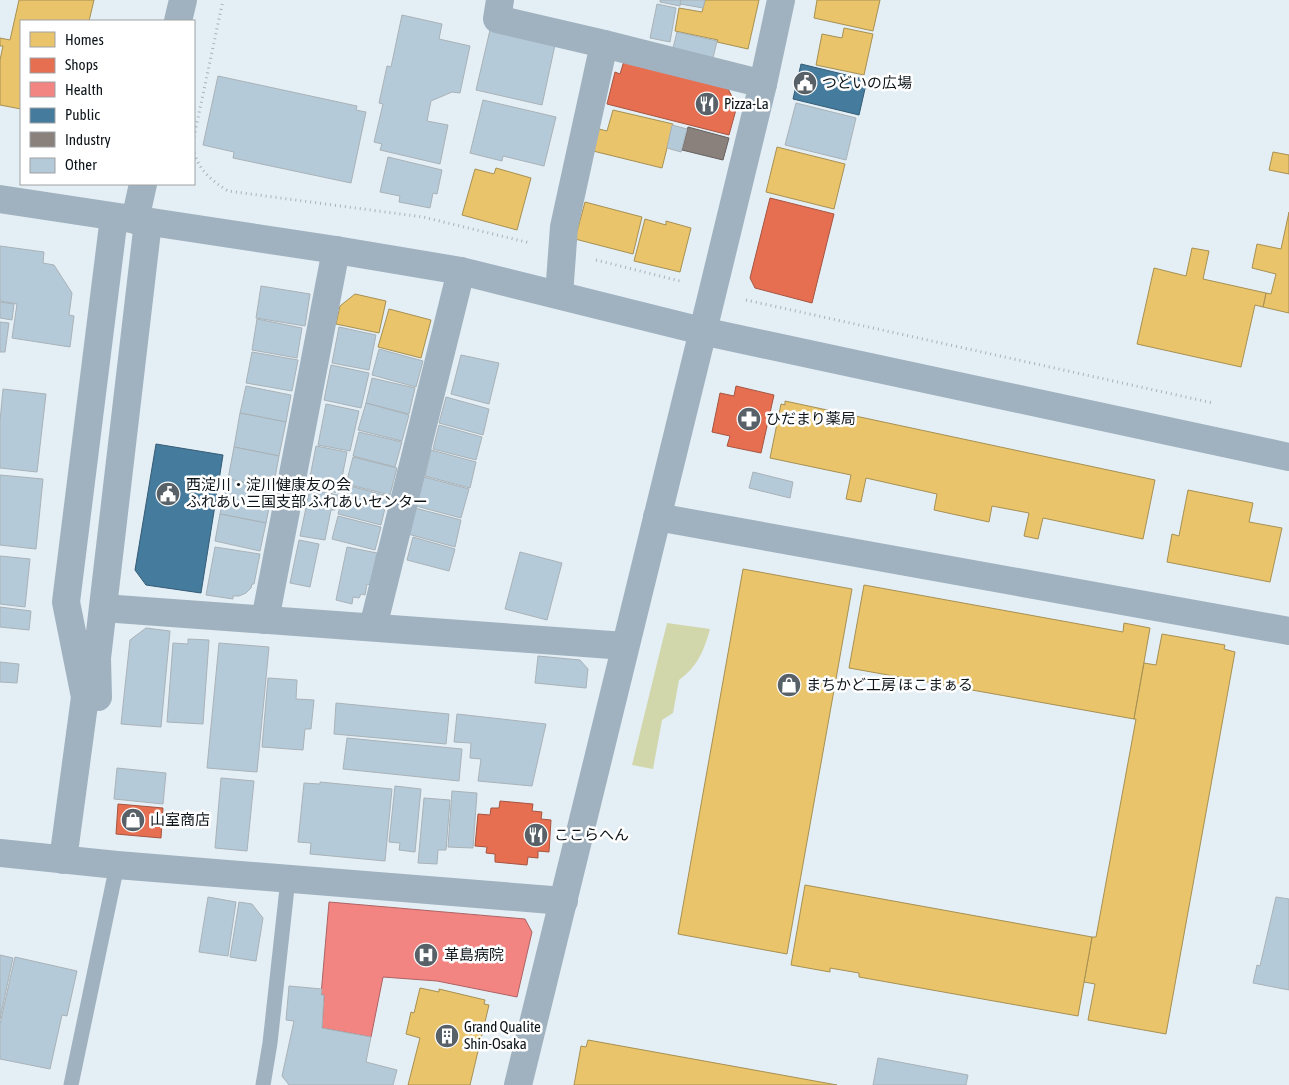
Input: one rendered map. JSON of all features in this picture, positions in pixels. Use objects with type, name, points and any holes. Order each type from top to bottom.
[{"type":"street","points":[[178,20],[182,0]]},
{"type":"street","points":[[500,0],[497,19],[763,84]]},
{"type":"street","points":[[518,1085],[782,0]]},
{"type":"street","points":[[559,296],[564,227],[604,44]]},
{"type":"street","points":[[70,861],[85,697],[66,602],[132,219],[143,185]]},
{"type":"street","points":[[0,199],[461,271],[702,331],[1289,457]]},
{"type":"street","points":[[70,861],[99,704],[97,658],[103,608],[132,219]]},
{"type":"street","points":[[265,620],[336,250]]},
{"type":"street","points":[[373,627],[461,271]]},
{"type":"street","points":[[657,518],[1289,631]]},
{"type":"street","points":[[103,608],[625,646]]},
{"type":"street","points":[[0,854],[564,901]]},
{"type":"lane","points":[[71,1085],[117,865]]},
{"type":"lane","points":[[263,1085],[271,1035],[288,879]]},
{"type":"path","points":[[195,132],[223,0]]},
{"type":"path","points":[[195,157],[205,174],[228,191],[423,217],[683,281]]},
{"type":"path","points":[[743,300],[1221,405]]},
{"type":"green space","points":[[667,623],[710,629],[699,658],[691,670],[679,680],[673,713],[662,720],[653,769],[632,765]]},
{"type":"building: Homes","points":[[19,0],[94,0],[89,20],[20,20],[20,109],[0,105],[0,60],[3,46],[0,46],[0,38],[10,40]]},
{"type":"building: Homes","points":[[705,0],[759,0],[748,49],[717,42],[718,40],[675,31],[679,8],[702,12]]},
{"type":"building: Homes","points":[[817,0],[880,0],[873,31],[814,18]]},
{"type":"building: Homes","points":[[844,28],[873,34],[864,75],[816,65],[822,34],[842,38]]},
{"type":"building: Homes","points":[[613,110],[673,124],[662,168],[593,151],[599,129],[607,131]]},
{"type":"building: Homes","points":[[777,147],[845,164],[834,209],[766,192]]},
{"type":"building: Homes","points":[[1273,152],[1289,155],[1289,174],[1269,170]]},
{"type":"building: Homes","points":[[496,168],[531,178],[517,230],[462,215],[475,169],[494,174]]},
{"type":"building: Homes","points":[[585,202],[642,217],[633,254],[575,239]]},
{"type":"building: Homes","points":[[1289,212],[1289,313],[1263,307],[1266,293],[1271,294],[1276,274],[1252,268],[1257,244],[1281,249]]},
{"type":"building: Homes","points":[[645,219],[666,225],[666,221],[691,228],[680,272],[634,261]]},
{"type":"building: Homes","points":[[1192,248],[1209,251],[1203,279],[1266,293],[1263,307],[1255,305],[1241,367],[1137,344],[1154,268],[1186,276]]},
{"type":"building: Homes","points":[[355,294],[386,301],[379,333],[336,324],[340,306]]},
{"type":"building: Homes","points":[[389,309],[431,320],[421,358],[378,347]]},
{"type":"building: Homes","points":[[785,401],[1155,480],[1143,539],[1043,518],[1038,539],[1024,536],[1029,513],[992,506],[989,522],[934,510],[937,494],[866,478],[861,502],[846,499],[851,475],[770,458],[781,404],[785,405]]},
{"type":"building: Homes","points":[[1188,490],[1253,503],[1249,522],[1282,528],[1270,582],[1167,562],[1172,534],[1179,536]]},
{"type":"building: Homes","points":[[743,569],[852,589],[787,954],[678,934]]},
{"type":"building: Homes","points":[[864,585],[1123,632],[1124,623],[1150,628],[1134,719],[849,668]]},
{"type":"building: Homes","points":[[1162,634],[1225,645],[1224,649],[1235,652],[1166,1034],[1088,1020],[1095,984],[1084,982],[1092,937],[1096,937],[1136,719],[1134,719],[1144,663],[1156,665]]},
{"type":"building: Homes","points":[[805,885],[1092,937],[1078,1016],[859,977],[859,973],[830,968],[830,972],[791,965]]},
{"type":"building: Homes","name":"Grand Qualite Shin-Osaka","points":[[420,988],[439,992],[439,989],[485,1000],[484,1004],[489,1005],[470,1085],[408,1085],[420,1038],[406,1034],[411,1012],[414,1013]]},
{"type":"building: Homes","points":[[588,1040],[837,1085],[574,1085],[581,1046],[586,1047]]},
{"type":"building: Shops","points":[[624,61],[727,87],[737,106],[729,135],[607,104],[615,72],[620,74]]},
{"type":"building: Shops","points":[[770,198],[834,214],[812,303],[755,288],[750,278]]},
{"type":"building: Shops","points":[[736,386],[774,395],[761,453],[727,446],[730,436],[712,432],[720,393],[734,396]]},
{"type":"building: Shops","points":[[500,801],[533,804],[532,811],[542,812],[541,819],[551,820],[549,852],[538,851],[538,858],[528,857],[527,865],[495,862],[495,854],[486,853],[487,847],[475,846],[478,814],[490,815],[491,808],[499,808]]},
{"type":"building: Shops","points":[[118,804],[163,808],[161,838],[116,834]]},
{"type":"building: Health","name":"革島病院","points":[[329,902],[525,919],[532,932],[517,997],[437,981],[383,977],[371,1037],[322,1028],[324,995],[321,995]]},
{"type":"building: Public","points":[[801,64],[867,80],[859,115],[793,99]]},
{"type":"building: Public","points":[[156,444],[223,455],[201,593],[146,585],[135,570]]},
{"type":"building: Industry","points":[[688,127],[729,138],[723,160],[682,150]]},
{"type":"building: Other","points":[[660,0],[681,0],[680,6],[660,2]]},
{"type":"building: Other","points":[[681,0],[705,0],[703,8],[680,4]]},
{"type":"building: Other","points":[[657,4],[676,8],[670,42],[650,38]]},
{"type":"building: Other","points":[[402,15],[442,24],[439,39],[470,46],[460,93],[452,92],[431,101],[427,121],[448,125],[440,164],[380,150],[382,144],[374,142],[383,104],[379,103],[387,66],[391,67]]},
{"type":"building: Other","points":[[490,30],[555,45],[542,105],[476,90]]},
{"type":"building: Other","points":[[677,32],[717,41],[713,58],[673,48]]},
{"type":"building: Other","points":[[218,76],[357,106],[356,110],[366,112],[351,183],[233,158],[234,152],[203,145]]},
{"type":"building: Other","points":[[483,100],[556,117],[544,166],[503,156],[502,161],[470,153]]},
{"type":"building: Other","points":[[796,103],[856,118],[846,160],[785,145]]},
{"type":"building: Other","points":[[672,125],[687,129],[681,152],[667,148]]},
{"type":"building: Other","points":[[388,157],[442,170],[437,194],[433,193],[430,208],[399,202],[400,196],[380,192]]},
{"type":"building: Other","points":[[0,246],[44,252],[43,263],[54,265],[72,293],[69,315],[74,316],[70,347],[12,338],[17,304],[0,301]]},
{"type":"building: Other","points":[[261,286],[310,294],[305,326],[256,318]]},
{"type":"building: Other","points":[[0,302],[14,304],[12,320],[0,318]]},
{"type":"building: Other","points":[[257,319],[302,328],[297,358],[252,350]]},
{"type":"building: Other","points":[[0,322],[9,323],[5,352],[0,352]]},
{"type":"building: Other","points":[[339,327],[376,335],[369,370],[332,363]]},
{"type":"building: Other","points":[[379,349],[423,361],[416,387],[372,375]]},
{"type":"building: Other","points":[[252,352],[298,360],[292,391],[246,383]]},
{"type":"building: Other","points":[[461,355],[499,363],[489,404],[451,394]]},
{"type":"building: Other","points":[[331,365],[369,373],[361,408],[324,400]]},
{"type":"building: Other","points":[[372,378],[415,388],[409,414],[366,403]]},
{"type":"building: Other","points":[[246,386],[291,395],[286,422],[240,413]]},
{"type":"building: Other","points":[[3,389],[46,394],[37,472],[0,468],[0,421]]},
{"type":"building: Other","points":[[446,397],[489,409],[483,435],[439,423]]},
{"type":"building: Other","points":[[366,403],[409,415],[402,441],[358,430]]},
{"type":"building: Other","points":[[326,404],[359,411],[350,451],[318,445]]},
{"type":"building: Other","points":[[240,413],[286,422],[279,456],[234,447]]},
{"type":"building: Other","points":[[439,425],[482,437],[476,460],[433,449]]},
{"type":"building: Other","points":[[359,432],[402,442],[395,467],[353,456]]},
{"type":"building: Other","points":[[316,446],[347,452],[339,493],[308,487]]},
{"type":"building: Other","points":[[234,447],[279,456],[273,488],[228,479]]},
{"type":"building: Other","points":[[431,450],[476,462],[470,488],[425,476]]},
{"type":"building: Other","points":[[353,457],[397,468],[390,495],[346,484]]},
{"type":"building: Other","points":[[753,472],[793,482],[790,498],[749,488]]},
{"type":"building: Other","points":[[0,475],[43,479],[36,549],[0,545]]},
{"type":"building: Other","points":[[424,477],[469,489],[461,518],[416,506]]},
{"type":"building: Other","points":[[228,479],[273,488],[266,523],[220,514]]},
{"type":"building: Other","points":[[346,485],[388,496],[381,525],[338,514]]},
{"type":"building: Other","points":[[310,489],[338,495],[335,510],[331,510],[325,540],[300,536]]},
{"type":"building: Other","points":[[415,508],[461,520],[455,547],[408,534]]},
{"type":"building: Other","points":[[220,514],[266,523],[260,551],[215,541]]},
{"type":"building: Other","points":[[338,516],[381,527],[375,550],[332,539]]},
{"type":"building: Other","points":[[413,537],[455,549],[449,571],[407,560]]},
{"type":"building: Other","points":[[299,540],[319,544],[310,587],[290,583]]},
{"type":"building: Other","points":[[215,547],[260,554],[254,584],[246,593],[233,596],[233,599],[206,595]]},
{"type":"building: Other","points":[[347,547],[377,553],[370,585],[367,584],[365,595],[361,594],[359,598],[353,597],[352,604],[336,600]]},
{"type":"building: Other","points":[[520,552],[562,563],[547,620],[505,609]]},
{"type":"building: Other","points":[[0,556],[30,559],[25,607],[0,604]]},
{"type":"building: Other","points":[[0,607],[31,611],[29,630],[0,627]]},
{"type":"building: Other","points":[[146,628],[170,631],[161,727],[121,724],[130,640]]},
{"type":"building: Other","points":[[188,639],[209,640],[203,724],[167,722],[173,643],[188,644]]},
{"type":"building: Other","points":[[219,643],[269,647],[257,772],[207,768]]},
{"type":"building: Other","points":[[538,656],[580,660],[588,669],[586,688],[535,683]]},
{"type":"building: Other","points":[[0,662],[19,664],[17,683],[0,682]]},
{"type":"building: Other","points":[[268,678],[297,680],[296,699],[314,700],[311,729],[305,729],[303,750],[262,747]]},
{"type":"building: Other","points":[[336,703],[449,714],[446,744],[334,734]]},
{"type":"building: Other","points":[[457,714],[546,724],[532,786],[478,781],[481,759],[470,758],[471,743],[454,742]]},
{"type":"building: Other","points":[[347,738],[462,749],[459,781],[343,769]]},
{"type":"building: Other","points":[[117,768],[166,773],[163,804],[114,799]]},
{"type":"building: Other","points":[[221,778],[254,781],[247,851],[215,848]]},
{"type":"building: Other","points":[[320,782],[392,789],[385,861],[310,854],[311,843],[298,842],[304,783],[320,784]]},
{"type":"building: Other","points":[[395,786],[421,789],[415,852],[399,850],[400,843],[389,842]]},
{"type":"building: Other","points":[[452,791],[477,793],[473,848],[448,847]]},
{"type":"building: Other","points":[[424,798],[450,800],[446,850],[438,850],[437,864],[418,863]]},
{"type":"building: Other","points":[[208,897],[236,902],[228,956],[199,952]]},
{"type":"building: Other","points":[[1276,897],[1289,899],[1289,990],[1253,983],[1257,965],[1260,966]]},
{"type":"building: Other","points":[[239,902],[252,904],[263,918],[256,961],[230,957]]},
{"type":"building: Other","points":[[0,955],[13,958],[0,1019]]},
{"type":"building: Other","points":[[15,957],[77,971],[67,1016],[62,1015],[50,1069],[0,1059],[0,1024]]},
{"type":"building: Other","points":[[289,986],[322,989],[321,995],[324,995],[322,1028],[371,1037],[366,1062],[397,1070],[393,1085],[289,1085],[282,1076],[294,1021],[286,1020]]},
{"type":"building: Other","points":[[878,1058],[968,1075],[966,1085],[873,1085]]},
{"type":"place","name":"つどいの広場","points":[[805,83]]},
{"type":"place","name":"Pizza-La","points":[[707,104]]},
{"type":"place","name":"ひだまり薬局","points":[[749,419]]},
{"type":"place","name":"西淀川・淀川健康友の会 ふれあい三国支部 ふれあいセンター","points":[[168,494]]},
{"type":"place","name":"まちかど工房 ほこまぁる","points":[[789,685]]},
{"type":"place","name":"山室商店","points":[[133,820]]},
{"type":"place","name":"ここらへん","points":[[536,835]]},
{"type":"place","name":"革島病院","points":[[426,955]]},
{"type":"place","name":"Grand Qualite Shin-Osaka","points":[[447,1036]]}]
